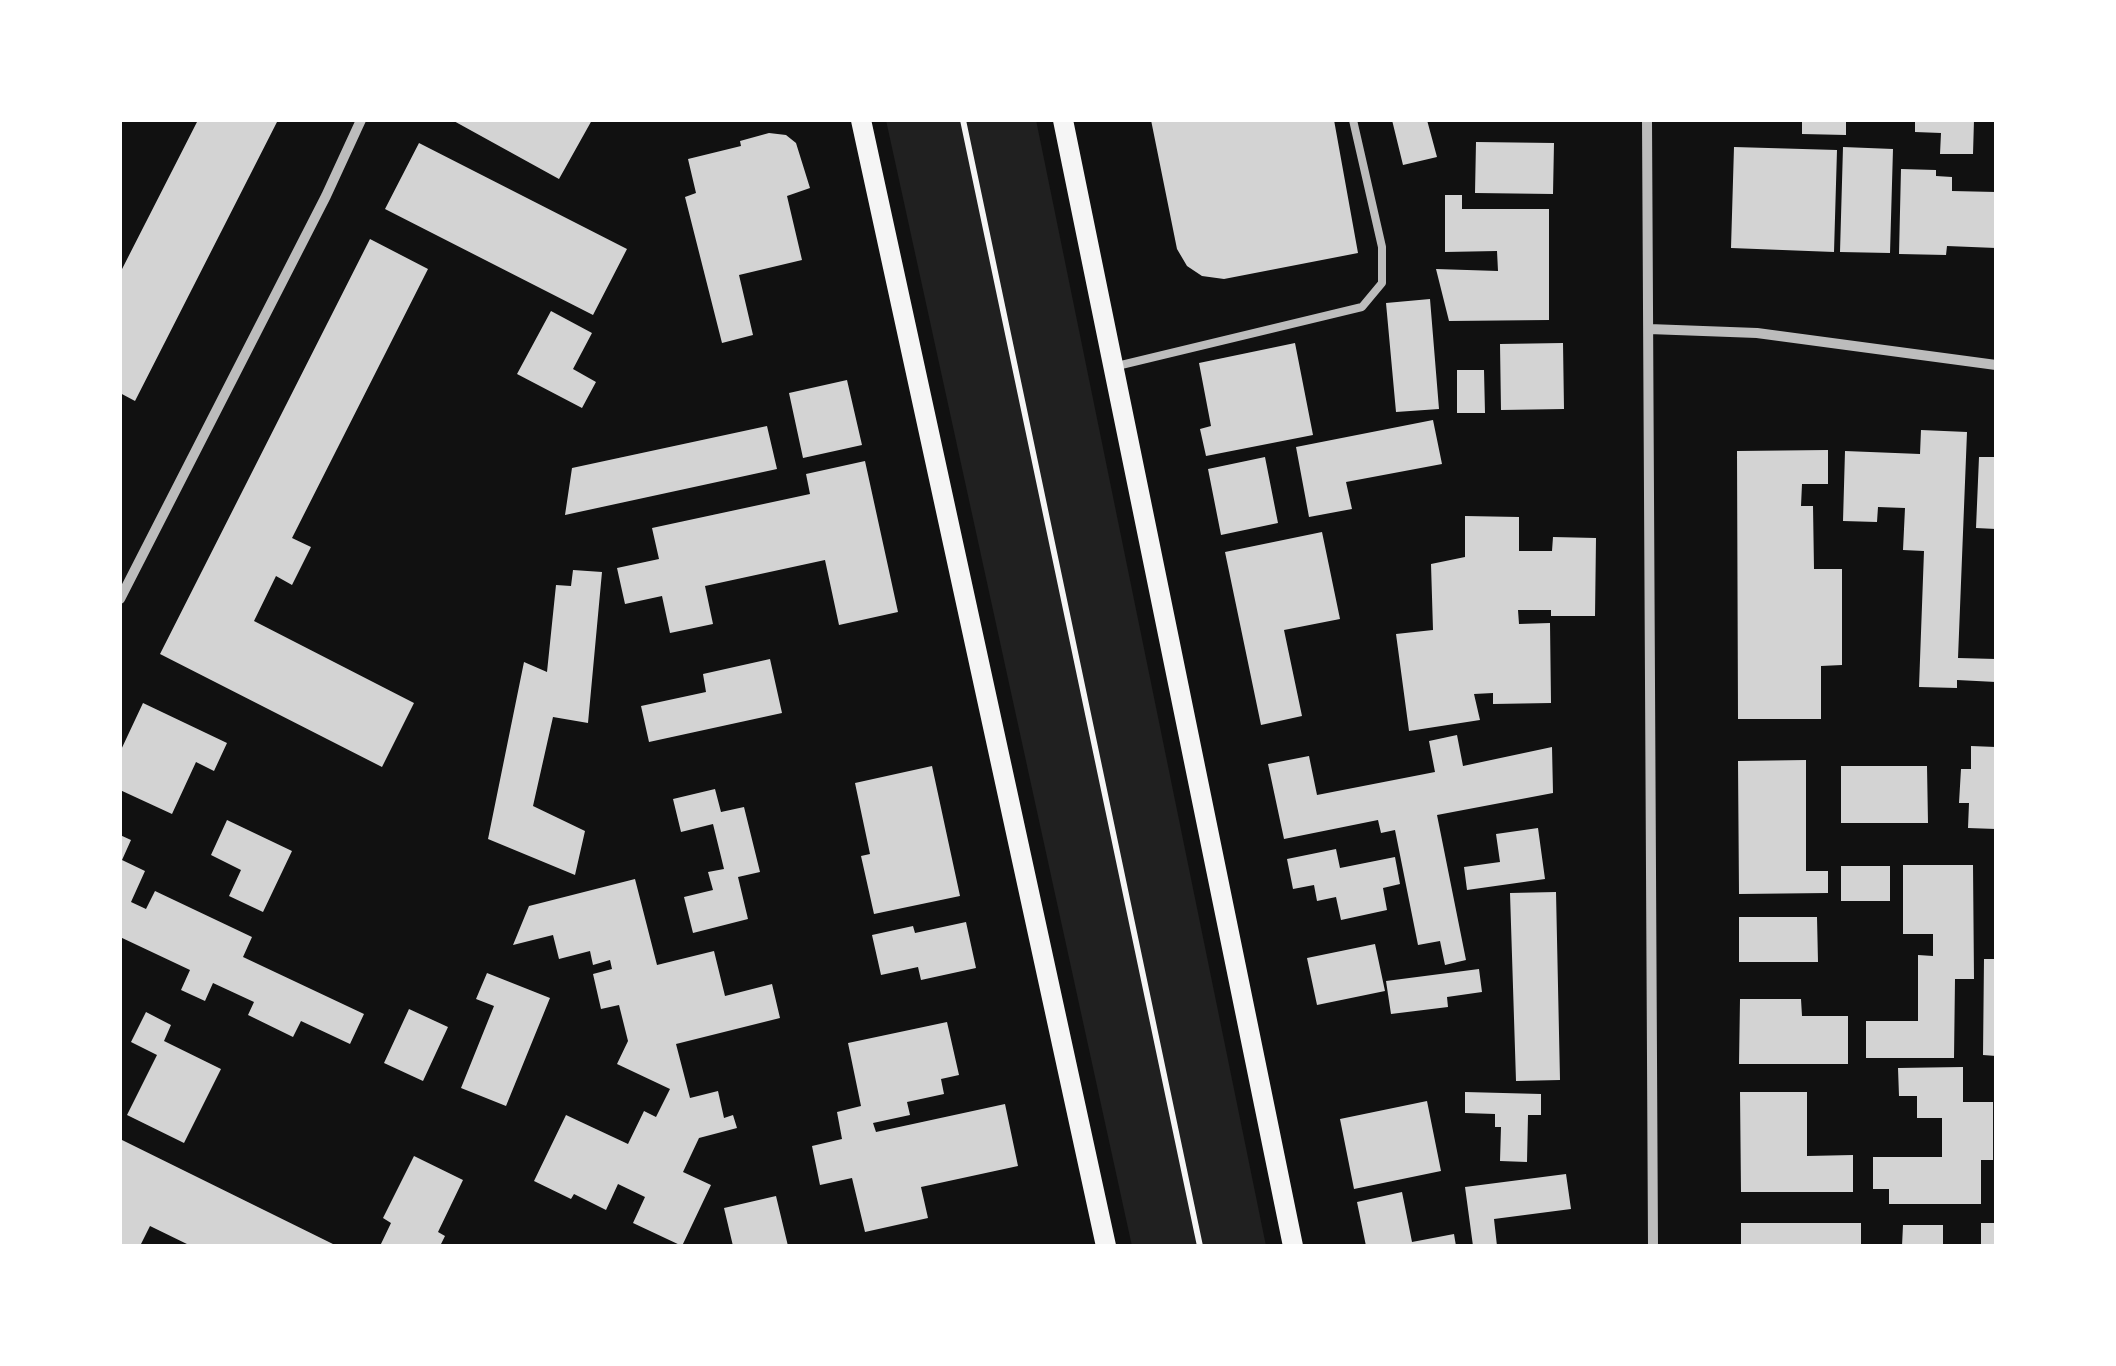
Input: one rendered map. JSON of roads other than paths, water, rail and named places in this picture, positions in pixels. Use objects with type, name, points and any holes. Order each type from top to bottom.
[{"type":"main road","points":[[861,120],[1106,1246]]},
{"type":"main road","points":[[1063,120],[1293,1246]]},
{"type":"street","points":[[120,599],[361,120]]},
{"type":"street","points":[[1646,120],[1653,1246]]},
{"type":"street","points":[[1648,330],[1757,333],[1996,365]]},
{"type":"lane","points":[[1114,367],[1362,307],[1382,284],[1382,246],[1353,120]]}]
